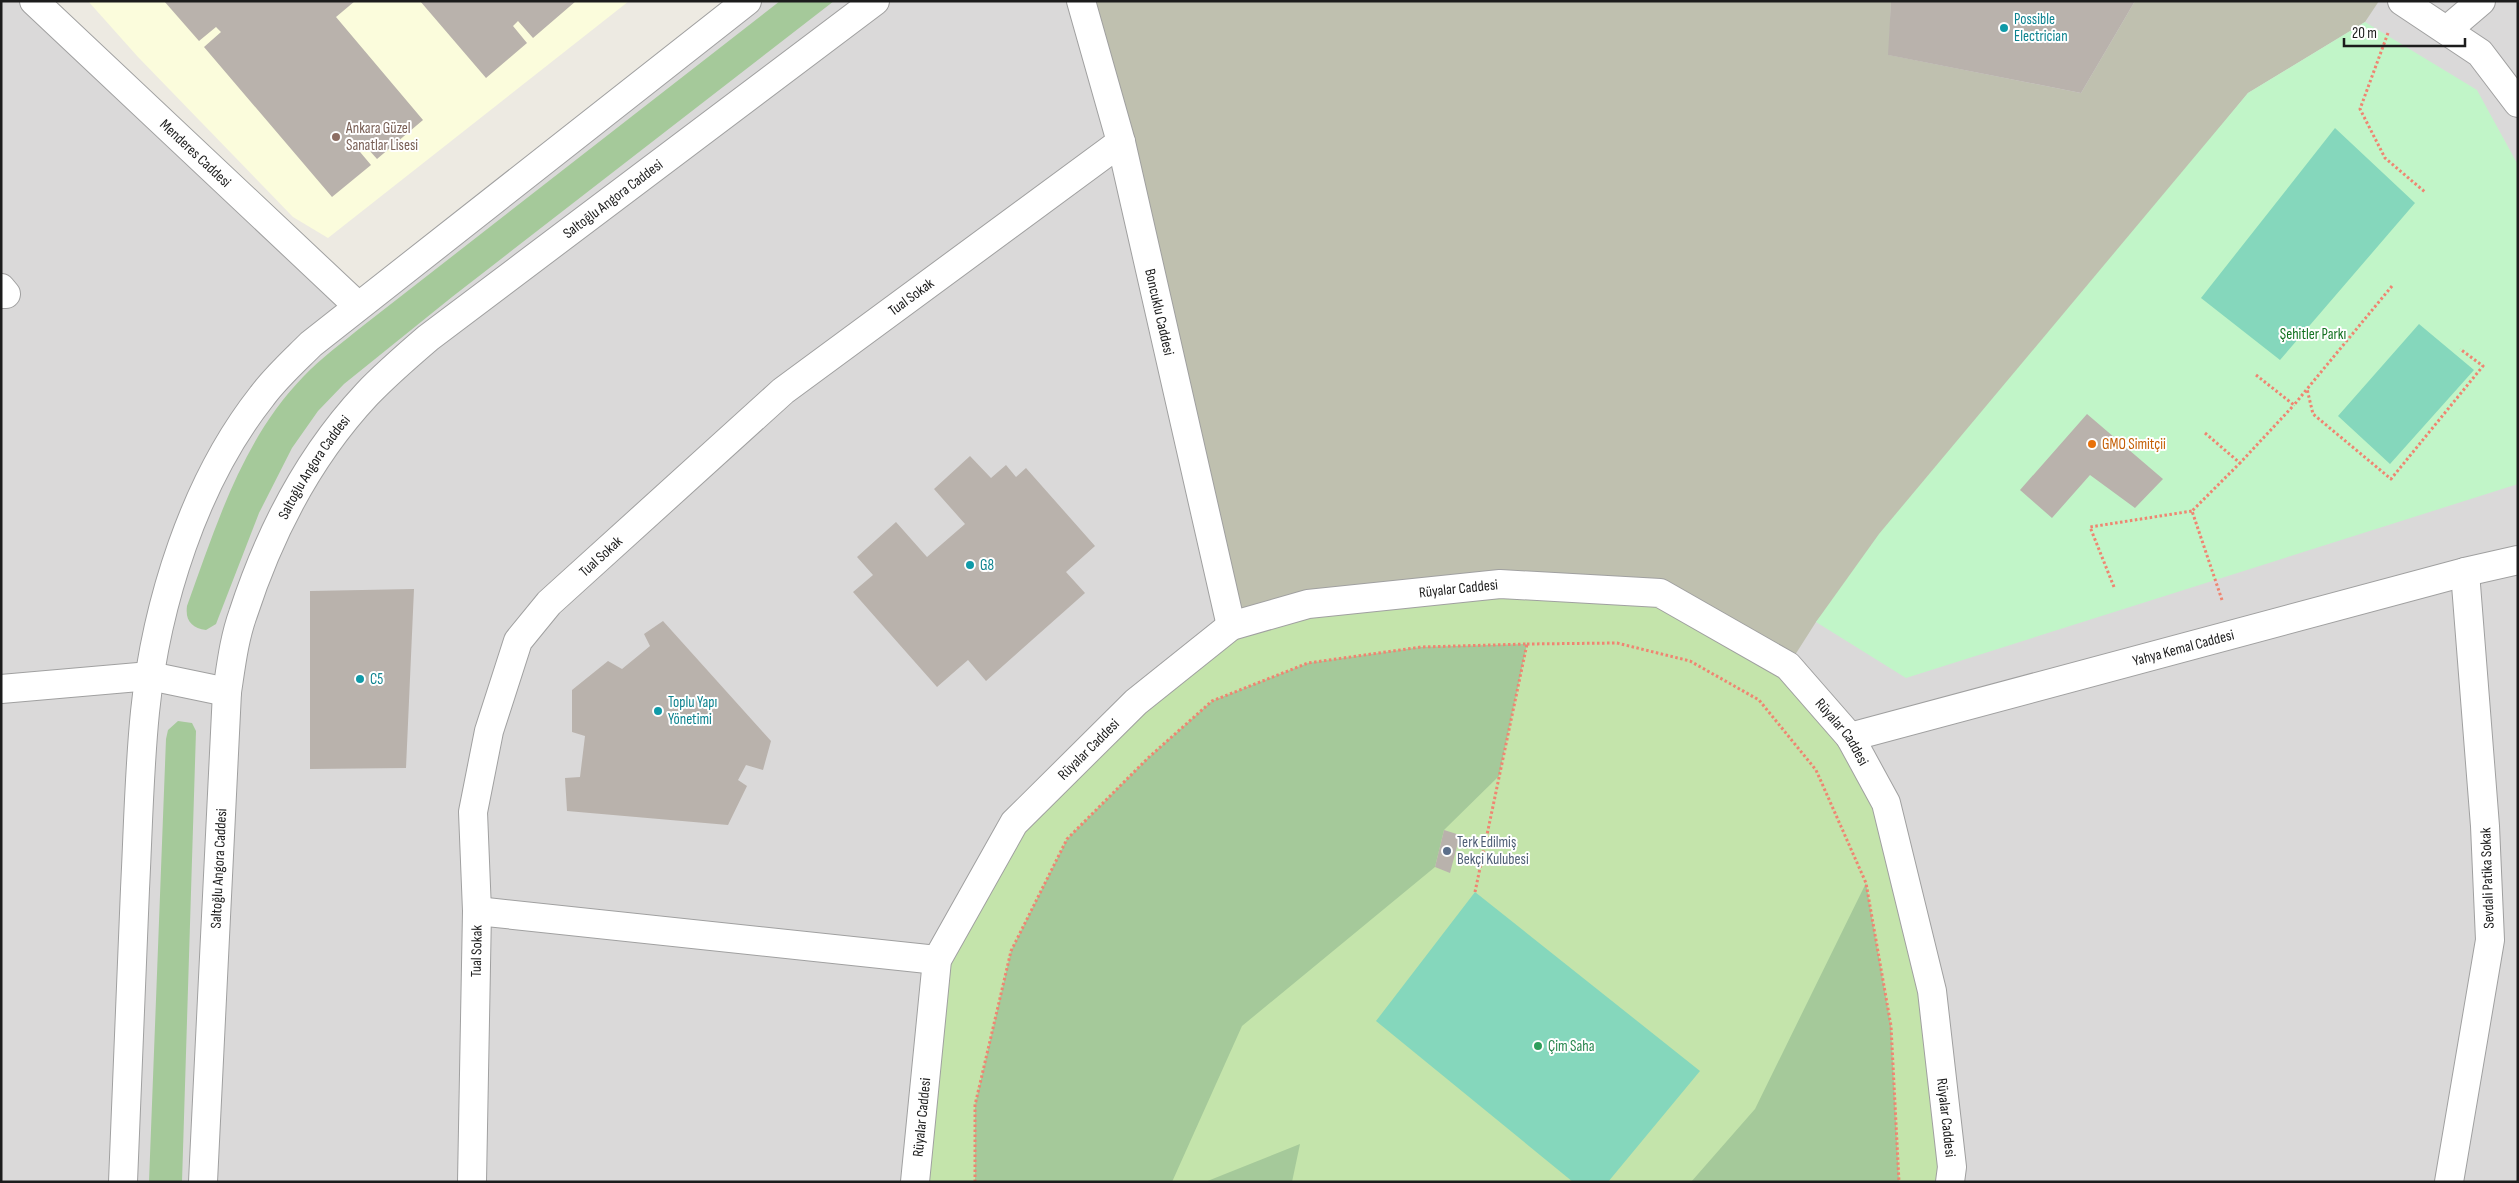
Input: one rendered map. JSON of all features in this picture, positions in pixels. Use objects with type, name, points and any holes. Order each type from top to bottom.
[{"type":"street","name":"Menderes Caddesi","points":[[34,1],[358,306]]},
{"type":"street","points":[[123,1182],[139,809],[145,713],[150,676],[160,620],[179,556],[203,497],[221,460],[262,396],[311,344],[747,1]]},
{"type":"street","name":"Saltoğlu Angora Caddesi","points":[[203,1182],[227,692],[234,647],[242,615],[275,530],[317,456],[367,394],[428,338],[875,1]]},
{"type":"street","name":"Boncuklu Caddesi","points":[[1081,1],[1121,142],[1230,626]]},
{"type":"street","points":[[2402,1],[2480,52],[2513,84]]},
{"type":"street","points":[[2447,30],[2481,1]]},
{"type":"street","name":"Tual Sokak","points":[[472,1182],[477,911],[473,812],[489,731],[518,641],[549,603],[783,391],[1121,142]]},
{"type":"street","points":[[1,288],[6,294],[1,294]]},
{"type":"street","name":"Yahya Kemal Caddesi","points":[[1850,738],[2465,572],[2518,560]]},
{"type":"street","name":"Sevdali Patika Sokak","points":[[2449,1182],[2490,940],[2485,826],[2465,572]]},
{"type":"street","name":"Rüyalar Caddesi","points":[[915,1182],[938,960],[1014,823],[1136,702],[1230,626],[1308,604],[1500,584],[1660,593],[1788,666],[1850,738],[1886,803],[1932,991],[1952,1167],[1950,1182]]},
{"type":"street","points":[[1,689],[150,676],[227,692]]},
{"type":"street","points":[[477,911],[938,960]]},
{"type":"path","points":[[2390,27],[2360,110],[2385,158],[2425,192]]},
{"type":"path","points":[[2114,587],[2090,527],[2192,511],[2294,405],[2392,286]]},
{"type":"path","points":[[2308,389],[2313,414],[2391,479],[2483,366],[2460,349]]},
{"type":"path","points":[[2256,375],[2294,405]]},
{"type":"path","points":[[2205,433],[2240,463]]},
{"type":"path","points":[[2192,511],[2234,634]]},
{"type":"path","points":[[975,1182],[975,1105],[1011,951],[1067,839],[1148,758],[1212,701],[1308,663],[1420,647],[1617,643],[1690,661],[1758,700],[1816,770],[1866,883],[1891,1026],[1899,1182]]},
{"type":"path","points":[[1475,892],[1526,644]]},
{"type":"shaded area","points":[[1,1],[34,1],[358,306],[747,1],[2518,1],[2518,1182],[1,1182]]},
{"type":"shaded area","name":"Ankara Güzel Sanatlar Lisesi","points":[[88,1],[629,1],[328,238],[293,217],[138,57]]},
{"type":"shaded area","points":[[1081,1],[1891,1],[1889,55],[2081,93],[2135,1],[2379,1],[2365,22],[2248,93],[1816,622],[1788,666],[1231,626]]},
{"type":"green space","points":[[780,1],[834,1],[452,297],[344,384],[318,411],[292,448],[259,513],[216,624],[206,630],[197,628],[190,623],[187,616],[187,606],[233,485],[263,428],[303,377],[364,325]]},
{"type":"green space","name":"Şehitler Parkı","points":[[2365,22],[2477,90],[2518,165],[2518,484],[1906,678],[1816,622],[1879,534],[2248,93]]},
{"type":"green space","points":[[2335,128],[2415,203],[2280,360],[2201,298]]},
{"type":"green space","points":[[2419,324],[2474,370],[2390,464],[2338,416]]},
{"type":"green space","points":[[1500,584],[1660,593],[1788,666],[1886,803],[1932,991],[1950,1182],[915,1182],[937,960],[1014,823],[1231,626]]},
{"type":"green space","points":[[1527,644],[1499,776],[1444,830],[1435,867],[1242,1026],[1172,1182],[975,1182],[975,1105],[1011,951],[1067,839],[1148,758],[1212,701],[1308,663],[1421,647]]},
{"type":"green space","points":[[178,721],[192,723],[196,731],[182,1182],[149,1182],[166,739],[168,730]]},
{"type":"green space","points":[[1866,883],[1891,1026],[1899,1182],[1691,1182],[1755,1109]]},
{"type":"green space","name":"Çim Saha","points":[[1475,892],[1700,1071],[1608,1182],[1573,1182],[1376,1021]]},
{"type":"green space","points":[[1300,1144],[1292,1182],[1205,1182]]},
{"type":"building","points":[[164,1],[355,1],[336,17],[423,120],[377,159],[361,141],[355,146],[371,165],[332,197],[204,47],[221,32],[216,27],[199,41]]},
{"type":"building","points":[[420,1],[576,1],[533,38],[518,21],[513,26],[527,43],[486,78]]},
{"type":"building","name":"Possible Electrician","points":[[1891,1],[2135,1],[2081,93],[1888,55]]},
{"type":"building","name":"GMO Simitçii","points":[[2087,414],[2163,479],[2135,508],[2090,475],[2052,518],[2020,490]]},
{"type":"building","name":"G8","points":[[970,456],[991,478],[1006,465],[1016,477],[1026,468],[1095,546],[1066,572],[1085,593],[986,681],[968,660],[937,687],[853,592],[873,575],[857,557],[896,522],[927,557],[965,524],[934,489]]},
{"type":"building","name":"C5","points":[[414,589],[406,768],[310,769],[310,591]]},
{"type":"building","name":"Toplu Yapı Yönetimi","points":[[663,621],[771,741],[763,770],[746,765],[738,780],[747,786],[728,825],[567,811],[565,778],[580,777],[585,736],[572,732],[572,690],[608,661],[622,669],[650,646],[644,634]]},
{"type":"building","name":"Terk Edilmiş Bekçi Kulubesi","points":[[1444,830],[1460,835],[1450,873],[1435,867]]},
{"type":"place","name":"Possible Electrician","points":[[2004,28]]},
{"type":"place","name":"Ankara Güzel Sanatlar Lisesi","points":[[336,137]]},
{"type":"place","name":"GMO Simitçii","points":[[2092,444]]},
{"type":"place","name":"G8","points":[[970,565]]},
{"type":"place","name":"C5","points":[[360,679]]},
{"type":"place","name":"Toplu Yapı Yönetimi","points":[[658,711]]},
{"type":"place","name":"Terk Edilmiş Bekçi Kulubesi","points":[[1447,851]]},
{"type":"place","name":"Çim Saha","points":[[1538,1046]]}]
